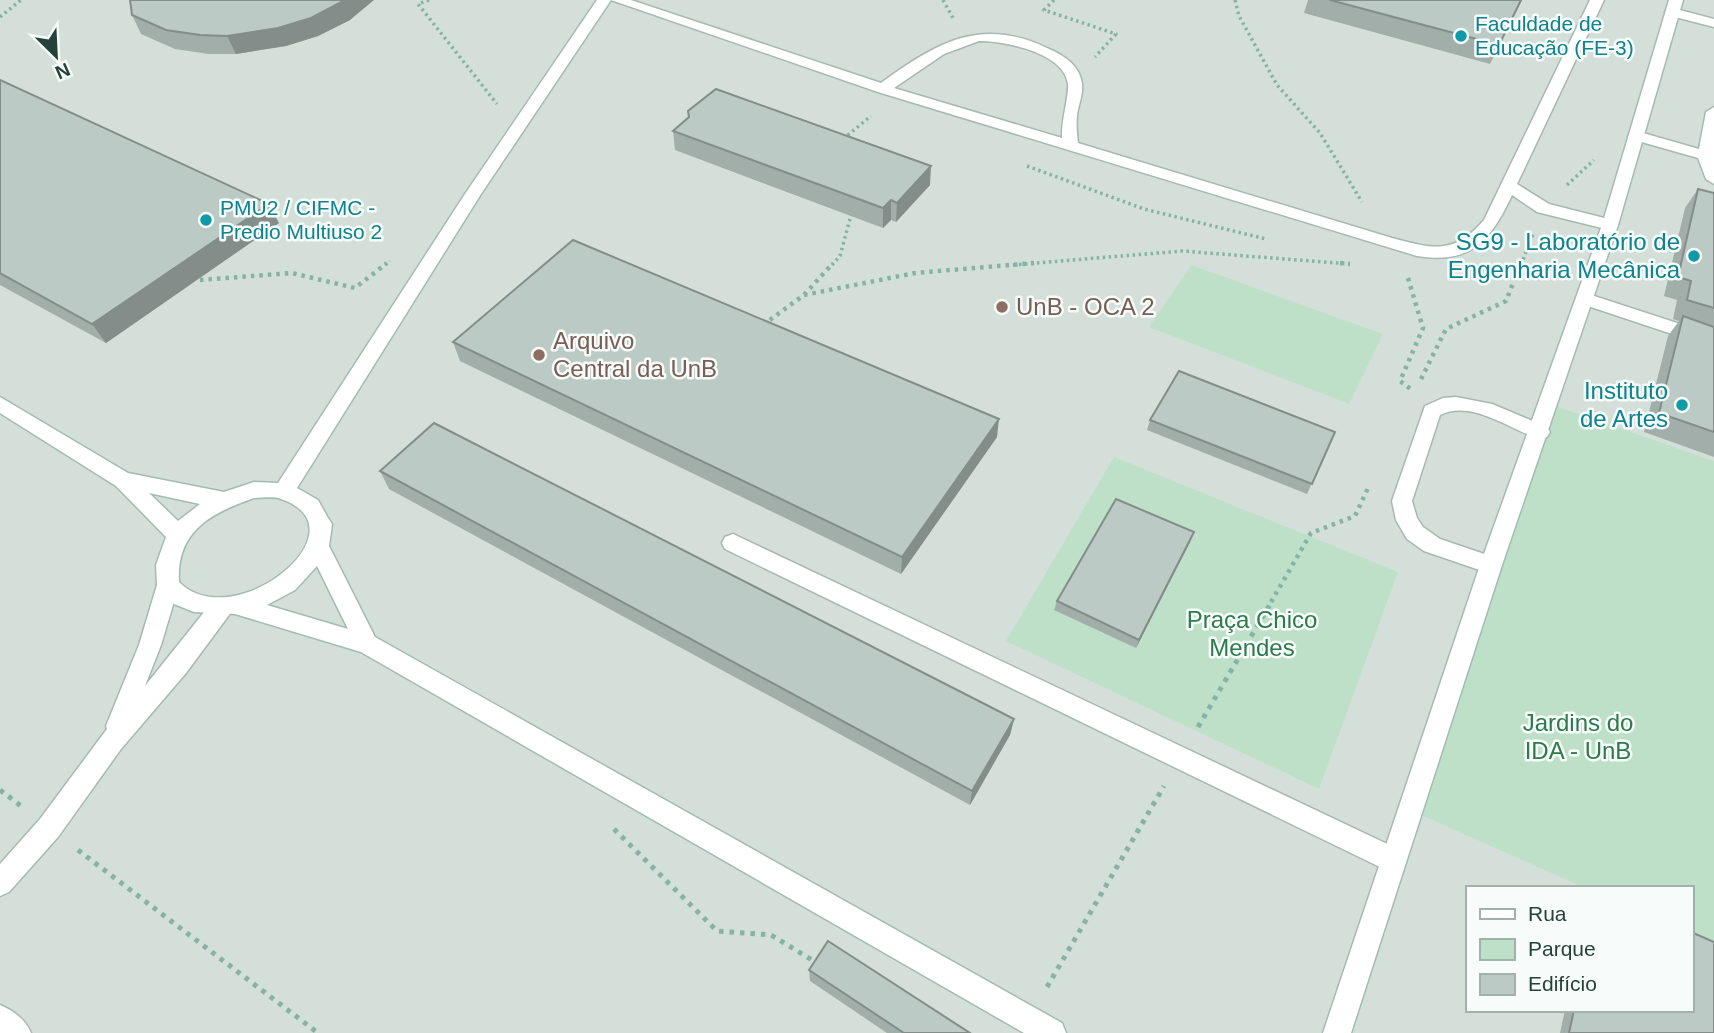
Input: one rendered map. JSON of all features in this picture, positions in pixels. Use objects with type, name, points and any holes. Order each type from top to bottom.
[{"type":"street","points":[[284,491],[473,194],[604,0]]},
{"type":"street","points":[[618,0],[890,91],[1427,253],[1461,252],[1480,237],[1597,0]]},
{"type":"street","points":[[1337,1033],[1491,565],[1540,432],[1610,225],[1671,4],[1714,23]]},
{"type":"street","points":[[890,91],[934,51],[959,40],[990,37],[1039,48],[1063,62],[1074,81],[1076,91],[1070,109],[1070,146]]},
{"type":"street","points":[[1714,112],[1709,157],[1714,179]]},
{"type":"street","points":[[1636,136],[1709,157]]},
{"type":"street","points":[[1508,185],[1543,208],[1610,225]]},
{"type":"street","points":[[1585,299],[1714,342]]},
{"type":"street","points":[[1491,565],[1432,545],[1415,533],[1407,520],[1402,501],[1432,411],[1451,402],[1466,403],[1540,432]]},
{"type":"street","points":[[0,404],[123,480],[178,534]]},
{"type":"street","points":[[123,480],[222,500]]},
{"type":"street","points":[[0,883],[49,828],[112,741],[230,607],[273,594],[302,573],[319,547],[321,522],[308,502],[284,491],[254,490],[222,500],[197,515],[178,534],[168,553],[168,585],[150,645],[112,741]]},
{"type":"street","points":[[733,543],[1393,860]]},
{"type":"street","points":[[319,547],[367,644]]},
{"type":"street","points":[[168,585],[186,600],[230,607],[367,644],[1052,1033]]},
{"type":"street","points":[[0,1019],[17,1033]]},
{"type":"path","points":[[0,17],[21,0]]},
{"type":"path","points":[[429,0],[418,4],[498,105]]},
{"type":"path","points":[[1054,0],[1044,10],[1116,34],[1074,81]]},
{"type":"path","points":[[840,142],[890,91]]},
{"type":"path","points":[[1415,392],[1446,329],[1506,301],[1543,208],[1597,157]]},
{"type":"path","points":[[754,332],[804,295],[840,256],[850,219]]},
{"type":"path","points":[[804,295],[915,273],[1182,251],[1322,260],[1358,265]]},
{"type":"path","points":[[200,280],[292,273],[355,288],[395,257]]},
{"type":"path","points":[[1028,1020],[1311,533],[1355,516],[1371,481]]},
{"type":"path","points":[[0,790],[318,1033]]},
{"type":"path","points":[[614,829],[717,931],[771,935],[828,970]]},
{"type":"shaded area","points":[[0,0],[1714,0],[1714,1033],[0,1033]]},
{"type":"green space","points":[[1191,265],[1383,334],[1349,404],[1149,327]]},
{"type":"green space","name":"Jardins do IDA - UnB","points":[[1550,404],[1714,461],[1714,945],[1693,936],[1693,886],[1581,886],[1410,810]]},
{"type":"green space","name":"Praça Chico Mendes","points":[[1114,457],[1398,572],[1319,789],[1006,641]]},
{"type":"building","points":[[130,0],[345,0],[311,18],[278,28],[227,36],[166,30],[132,15]]},
{"type":"building","name":"Faculdade de Educação (FE-3)","points":[[1330,0],[1521,0],[1499,45]]},
{"type":"building","name":"PMU2 / CIFMC - Predio Multiuso 2","points":[[0,80],[269,204],[92,324],[0,273]]},
{"type":"building","points":[[716,89],[931,166],[897,203],[891,200],[883,208],[673,131],[689,117],[688,111]]},
{"type":"building","name":"SG9 - Laboratório de Engenharia Mecânica","points":[[1698,189],[1714,193],[1714,308],[1687,300],[1691,281],[1678,277]]},
{"type":"building","points":[[573,240],[999,419],[902,557],[453,342]]},
{"type":"building","points":[[1683,316],[1714,327],[1714,432],[1659,413]]},
{"type":"building","points":[[1179,371],[1335,432],[1312,484],[1150,420]]},
{"type":"building","points":[[434,423],[1014,719],[972,791],[380,471]]},
{"type":"building","points":[[1116,499],[1194,532],[1139,640],[1057,601]]},
{"type":"building","points":[[1693,933],[1714,942],[1714,1033],[1569,1033],[1574,1012],[1693,1012]]},
{"type":"building","points":[[828,941],[970,1033],[904,1033],[809,970]]},
{"type":"place","name":"Faculdade de Educação (FE-3)","points":[[1461,36]]},
{"type":"place","name":"PMU2 / CIFMC - Predio Multiuso 2","points":[[206,220]]},
{"type":"place","name":"SG9 - Laboratório de Engenharia Mecânica","points":[[1694,256]]},
{"type":"place","name":"UnB - OCA 2","points":[[1002,307]]},
{"type":"place","name":"Arquivo Central da UnB","points":[[539,355]]},
{"type":"place","name":"Instituto de Artes","points":[[1682,405]]}]
